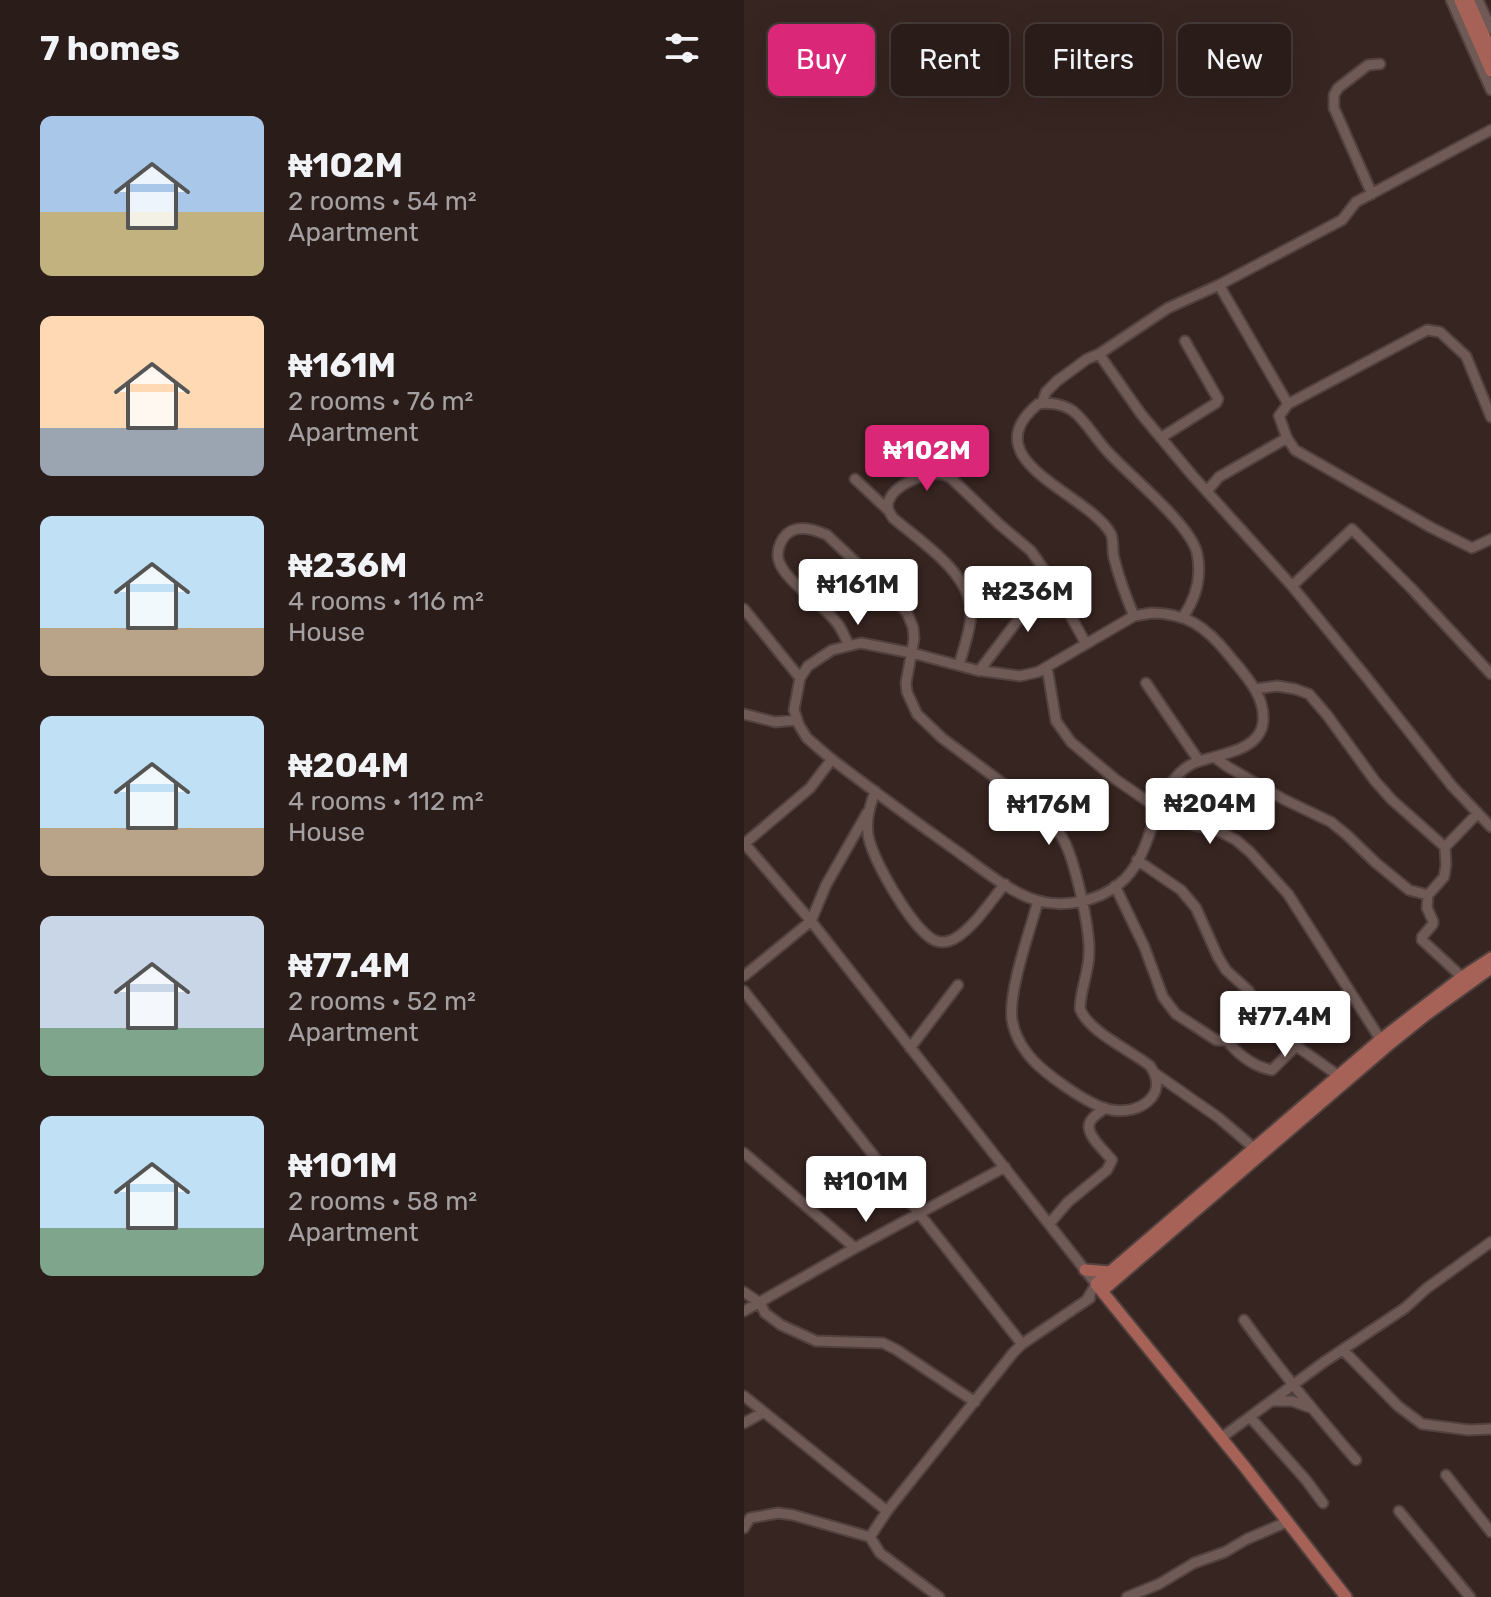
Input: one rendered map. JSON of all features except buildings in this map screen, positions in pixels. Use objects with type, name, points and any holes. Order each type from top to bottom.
[{"type":"main road","points":[[1460,0],[1491,71]]},
{"type":"main road","points":[[1468,0],[1491,51]]},
{"type":"main road","points":[[1346,1597],[1099,1287],[1462,977],[1491,958]]},
{"type":"main road","points":[[1221,1182],[1254,1148],[1339,1076],[1491,968]]},
{"type":"main road","points":[[1085,1270],[1113,1276]]},
{"type":"main road","points":[[1111,1302],[1113,1276]]},
{"type":"street","points":[[1451,0],[1491,90]]},
{"type":"street","points":[[1478,0],[1491,29]]},
{"type":"street","points":[[1372,194],[1334,108],[1334,95],[1338,88],[1368,65],[1380,64]]},
{"type":"street","points":[[1042,403],[1046,392],[1057,381],[1168,308],[1219,285],[1342,220],[1356,202],[1491,130]]},
{"type":"street","points":[[1219,285],[1288,404]]},
{"type":"street","points":[[1491,417],[1466,356],[1440,332],[1427,330],[1288,404],[1279,416],[1295,450],[1308,458],[1472,548],[1491,539]]},
{"type":"street","points":[[1162,437],[1218,399],[1185,341]]},
{"type":"street","points":[[1099,354],[1141,414],[1292,586],[1452,786],[1491,827]]},
{"type":"street","points":[[1134,616],[1113,556],[1112,535],[1099,520],[1035,470],[1019,451],[1017,440],[1021,424],[1035,405],[1062,405],[1074,412],[1107,452],[1167,510],[1192,541],[1197,552],[1198,584],[1192,605],[1183,617]]},
{"type":"street","points":[[1207,491],[1219,477],[1287,438]]},
{"type":"street","points":[[888,510],[888,501],[895,491],[907,483],[941,473],[951,478],[1031,551],[1050,578],[1086,644]]},
{"type":"street","points":[[855,479],[893,518],[944,560],[962,582],[971,612],[959,665]]},
{"type":"street","points":[[849,645],[838,624],[781,567],[777,553],[789,532],[799,528],[827,535],[896,600],[913,627],[914,639],[906,683],[917,714],[942,738],[1044,814],[1064,840],[1081,901],[1090,950],[1080,1002],[1082,1013],[1096,1028],[1219,1118],[1254,1148]]},
{"type":"street","points":[[1292,586],[1352,529],[1491,674]]},
{"type":"street","points":[[979,671],[1050,578]]},
{"type":"street","points":[[744,609],[800,678]]},
{"type":"street","points":[[1168,613],[1183,617],[1212,636],[1255,689],[1263,718],[1261,733],[1238,749],[1199,761],[1182,770],[1170,785],[1133,870],[1102,894],[1081,901],[1058,904],[1038,901],[1005,884],[832,759],[807,738],[794,710],[800,678],[808,666],[832,650],[849,645],[861,643],[979,671],[1020,676],[1038,672],[1134,616],[1168,613]]},
{"type":"street","points":[[1047,667],[1056,721],[1071,742],[1115,779],[1159,809],[1236,840],[1266,867],[1288,894],[1383,1044]]},
{"type":"street","points":[[1146,683],[1199,761]]},
{"type":"street","points":[[1255,689],[1277,686],[1309,694],[1375,781],[1445,847],[1444,877],[1428,895],[1427,908],[1433,924],[1423,934],[1422,940],[1462,977]]},
{"type":"street","points":[[744,714],[775,722],[797,720]]},
{"type":"street","points":[[1214,757],[1283,799],[1331,822],[1409,890],[1428,895]]},
{"type":"street","points":[[832,759],[810,788],[744,844],[811,921],[1099,1287],[1086,1301],[1022,1344],[887,1511],[870,1537]]},
{"type":"street","points":[[744,976],[811,921],[826,885],[868,811],[875,791]]},
{"type":"street","points":[[868,811],[868,835],[891,888],[923,932],[933,940],[952,941],[963,934],[1005,884]]},
{"type":"street","points":[[1445,847],[1478,813]]},
{"type":"street","points":[[1115,886],[1144,946],[1163,997],[1176,1014],[1216,1040],[1234,1039],[1251,1014],[1254,1003],[1249,991],[1226,970],[1196,908],[1181,890],[1137,860]]},
{"type":"street","points":[[1038,901],[1011,1008],[1012,1023],[1028,1055],[1054,1078],[1084,1098],[1105,1108],[1124,1111],[1148,1102],[1158,1087],[1156,1074]]},
{"type":"street","points":[[910,1048],[958,985]]},
{"type":"street","points":[[744,991],[1022,1344]]},
{"type":"street","points":[[1251,1014],[1339,1076]]},
{"type":"street","points":[[1227,1041],[1244,1057],[1268,1070],[1272,1070],[1296,1046]]},
{"type":"street","points":[[1049,1224],[1068,1202],[1112,1163],[1090,1134],[1092,1119],[1105,1108]]},
{"type":"street","points":[[744,1153],[855,1248]]},
{"type":"street","points":[[744,1311],[1005,1167]]},
{"type":"street","points":[[1221,1438],[1405,1308],[1427,1288],[1491,1242]]},
{"type":"street","points":[[744,1292],[760,1303],[765,1313],[781,1325],[816,1341],[883,1343],[975,1402]]},
{"type":"street","points":[[1244,1320],[1274,1363],[1295,1384],[1356,1460]]},
{"type":"street","points":[[1343,1350],[1398,1406],[1422,1424],[1469,1430],[1491,1429]]},
{"type":"street","points":[[744,1396],[887,1511]]},
{"type":"street","points":[[1271,1401],[1292,1401],[1313,1409]]},
{"type":"street","points":[[744,1423],[764,1412]]},
{"type":"street","points":[[1250,1417],[1323,1503]]},
{"type":"street","points":[[1446,1475],[1491,1532]]},
{"type":"street","points":[[1399,1511],[1470,1597]]},
{"type":"street","points":[[744,1528],[750,1518],[778,1513],[820,1521],[870,1537],[880,1553],[939,1597]]},
{"type":"street","points":[[1127,1597],[1287,1522]]}]
